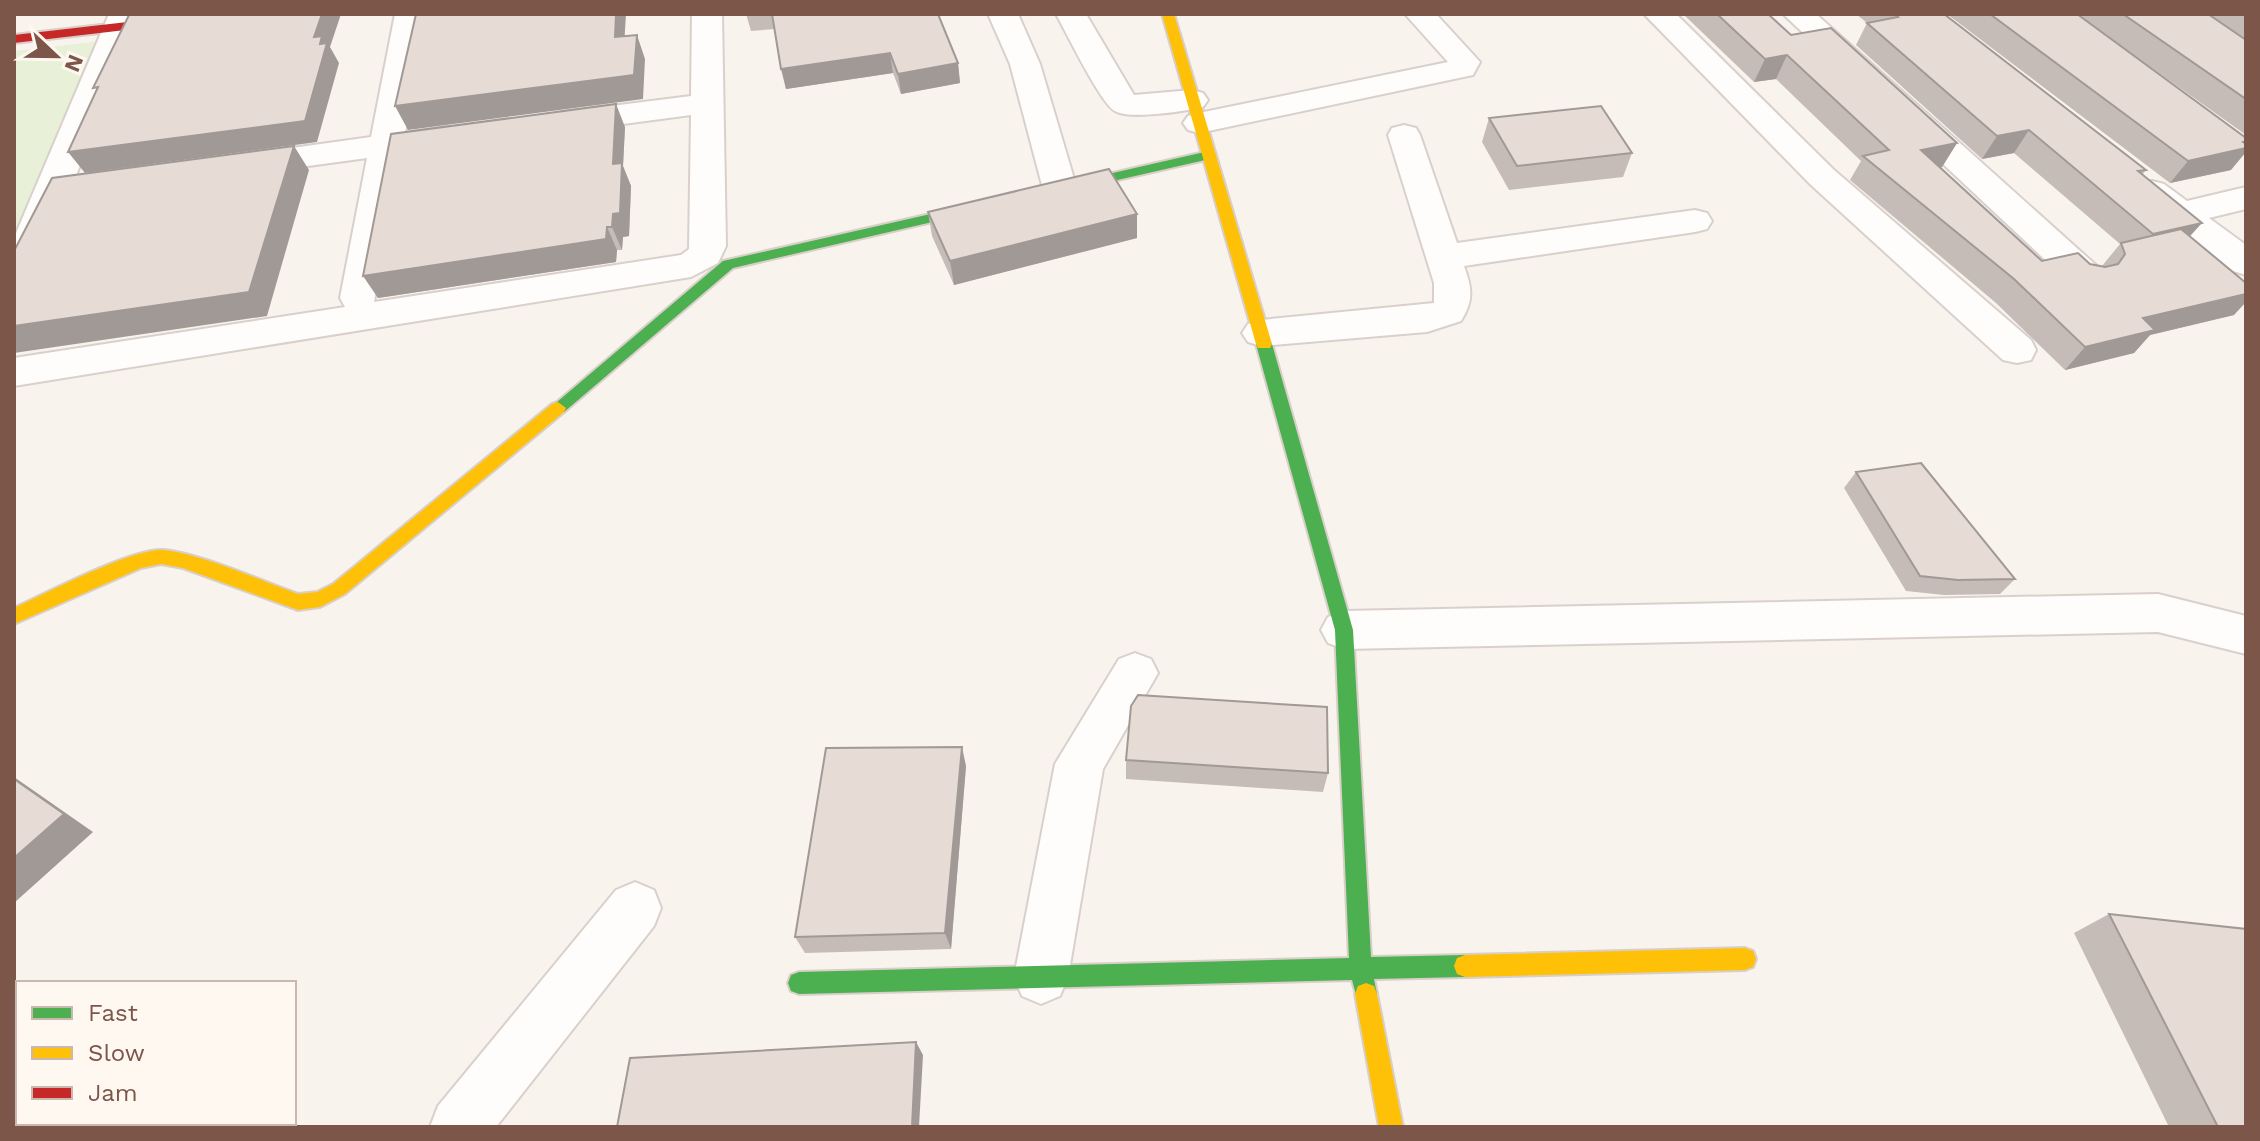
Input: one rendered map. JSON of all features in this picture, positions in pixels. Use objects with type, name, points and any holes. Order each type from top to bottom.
[{"type":"street","points":[[14,24],[228,14]]},
{"type":"street","points":[[358,298],[410,14]]},
{"type":"street","points":[[14,372],[691,265],[705,255],[708,246],[707,14]]},
{"type":"street","points":[[1003,14],[1025,64],[1052,190],[1209,155]]},
{"type":"street","points":[[1071,14],[1120,99],[1127,105],[1196,112],[1462,68],[1465,62],[1420,14]]},
{"type":"street","points":[[1168,14],[1344,630],[1361,970],[1391,1127]]},
{"type":"street","points":[[1659,14],[1822,177],[2017,350]]},
{"type":"street","points":[[1798,14],[2085,276]]},
{"type":"street","points":[[14,39],[121,21]]},
{"type":"street","points":[[14,277],[69,189],[121,21]]},
{"type":"street","points":[[539,125],[708,103]]},
{"type":"street","points":[[211,169],[477,133]]},
{"type":"street","points":[[1261,333],[1427,319],[1448,312],[1454,300],[1452,283],[1404,135]]},
{"type":"street","points":[[2132,177],[2246,263]]},
{"type":"street","points":[[2180,214],[2246,198]]},
{"type":"street","points":[[14,616],[138,561],[161,557],[184,561],[298,602],[320,599],[339,589],[699,292],[728,264],[1014,199]]},
{"type":"street","points":[[1443,257],[1695,221]]},
{"type":"street","points":[[1344,630],[2158,613],[2246,635]]},
{"type":"street","points":[[1041,977],[1079,764],[1135,673]]},
{"type":"street","points":[[459,1127],[635,908]]},
{"type":"street","points":[[799,983],[1745,959]]},
{"type":"green space","points":[[119,39],[14,266],[14,51]]},
{"type":"building","points":[[322,14],[314,37],[322,36],[320,44],[327,43],[305,121],[68,152],[98,87],[93,88],[129,15]]},
{"type":"building","points":[[416,14],[616,14],[615,37],[637,35],[634,75],[395,106]]},
{"type":"building","points":[[772,14],[938,14],[958,63],[898,74],[890,53],[781,69]]},
{"type":"building","points":[[1717,14],[1768,14],[1791,35],[1831,28],[1957,143],[1921,150],[2042,261],[2078,253],[2090,264],[2105,267],[2118,264],[2125,254],[2121,243],[2181,229],[2246,283],[2246,294],[2143,318],[2155,330],[2085,347],[2014,279],[1863,156],[1889,150],[1787,55],[1765,59]]},
{"type":"building","points":[[1894,14],[1944,14],[2146,170],[2138,171],[2202,223],[2153,234],[2029,130],[1997,136],[1867,23],[1898,17]]},
{"type":"building","points":[[1990,14],[2077,14],[2246,138],[2243,142],[2246,148],[2188,161]]},
{"type":"building","points":[[2123,14],[2208,14],[2246,40],[2246,99]]},
{"type":"building","points":[[616,104],[613,164],[622,163],[620,213],[613,214],[612,227],[607,227],[606,239],[363,276],[391,134]]},
{"type":"building","points":[[1601,106],[1632,153],[1517,166],[1489,118]]},
{"type":"building","points":[[294,146],[249,292],[14,326],[14,251],[52,178]]},
{"type":"building","points":[[1109,169],[1137,214],[950,261],[928,212]]},
{"type":"building","points":[[1921,463],[2015,579],[1958,580],[1920,576],[1856,472]]},
{"type":"building","points":[[1138,695],[1327,707],[1328,773],[1126,760],[1131,706]]},
{"type":"building","points":[[962,747],[945,933],[795,937],[826,748]]},
{"type":"building","points":[[14,779],[64,814],[14,858]]},
{"type":"building","points":[[2109,914],[2246,929],[2246,1127],[2218,1127]]},
{"type":"building","points":[[916,1042],[912,1127],[617,1127],[630,1058]]},
{"type":"traffic: fast","points":[[1056,190],[1209,155]]},
{"type":"traffic: fast","points":[[558,408],[728,264],[988,205]]},
{"type":"traffic: fast","points":[[1264,344],[1344,630],[1361,970],[1366,994]]},
{"type":"traffic: fast","points":[[799,983],[1465,966]]},
{"type":"traffic: slow","points":[[1168,14],[1264,344]]},
{"type":"traffic: slow","points":[[14,616],[138,561],[161,557],[184,561],[298,602],[320,599],[339,589],[558,408]]},
{"type":"traffic: slow","points":[[1465,966],[1745,959]]},
{"type":"traffic: slow","points":[[1366,994],[1391,1127]]},
{"type":"traffic: jam","points":[[14,39],[228,14]]}]
